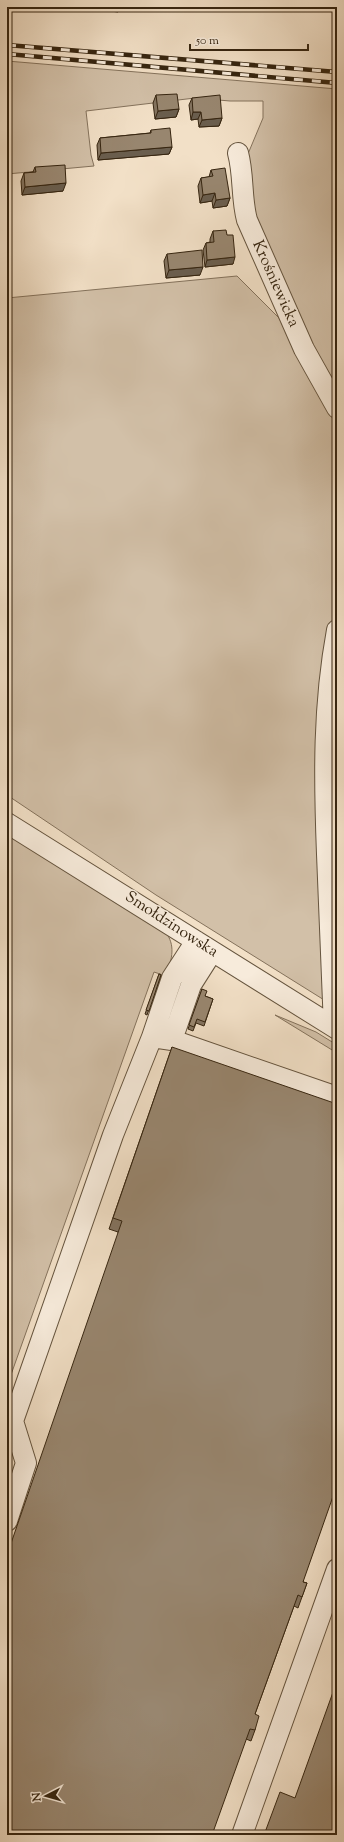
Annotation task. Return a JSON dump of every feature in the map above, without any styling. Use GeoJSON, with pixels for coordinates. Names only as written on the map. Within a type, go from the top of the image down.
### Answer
{"type":"FeatureCollection","features":[{"type":"Feature","properties":{"kind":"street","name":"Krośniewicka"},"geometry":{"type":"LineString","coordinates":[[238,154],[242,169],[242,193],[247,220],[304,349],[337,408]]}},
{"type":"Feature","properties":{"kind":"street"},"geometry":{"type":"LineString","coordinates":[[336,1028],[326,834],[324,734],[329,672],[337,630]]}},
{"type":"Feature","properties":{"kind":"street","name":"Smołdzinowska"},"geometry":{"type":"LineString","coordinates":[[7,823],[336,1028]]}},
{"type":"Feature","properties":{"kind":"street"},"geometry":{"type":"LineString","coordinates":[[7,1520],[26,1463],[13,1422],[113,1135],[152,1037],[172,978],[196,941]]}},
{"type":"Feature","properties":{"kind":"street"},"geometry":{"type":"LineString","coordinates":[[172,1040],[191,985],[212,952]]}},
{"type":"Feature","properties":{"kind":"street"},"geometry":{"type":"LineString","coordinates":[[152,1037],[172,1040],[337,1097]]}},
{"type":"Feature","properties":{"kind":"street"},"geometry":{"type":"LineString","coordinates":[[242,1835],[332,1600],[337,1569]]}},
{"type":"Feature","properties":{"kind":"shaded area"},"geometry":{"type":"Polygon","coordinates":[[[7,61],[337,89],[337,385],[320,359],[280,279],[259,232],[245,161],[263,118],[263,101],[230,101],[195,98],[86,111],[91,155],[94,166],[7,174],[7,61]]]}},
{"type":"Feature","properties":{"kind":"shaded area"},"geometry":{"type":"Polygon","coordinates":[[[237,276],[279,318],[314,382],[337,418],[337,1008],[156,895],[7,795],[7,298],[237,276]]]}},
{"type":"Feature","properties":{"kind":"shaded area"},"geometry":{"type":"Polygon","coordinates":[[[7,832],[167,934],[170,939],[172,955],[166,976],[154,972],[7,1386],[7,832]]]}},
{"type":"Feature","properties":{"kind":"shaded area"},"geometry":{"type":"Polygon","coordinates":[[[275,1015],[316,1032],[337,1045],[337,1053],[275,1015]]]}},
{"type":"Feature","properties":{"kind":"building"},"geometry":{"type":"Polygon","coordinates":[[[177,94],[179,109],[158,111],[156,95],[177,94]]]}},
{"type":"Feature","properties":{"kind":"building"},"geometry":{"type":"Polygon","coordinates":[[[220,95],[222,118],[202,120],[201,112],[193,112],[192,98],[220,95]]]}},
{"type":"Feature","properties":{"kind":"building"},"geometry":{"type":"Polygon","coordinates":[[[170,128],[172,147],[101,153],[100,138],[151,133],[151,130],[170,128]]]}},
{"type":"Feature","properties":{"kind":"building"},"geometry":{"type":"Polygon","coordinates":[[[65,165],[66,183],[25,187],[24,173],[36,172],[35,167],[65,165]]]}},
{"type":"Feature","properties":{"kind":"building"},"geometry":{"type":"Polygon","coordinates":[[[225,168],[230,198],[216,200],[215,193],[203,195],[201,178],[213,176],[211,170],[225,168]]]}},
{"type":"Feature","properties":{"kind":"building"},"geometry":{"type":"Polygon","coordinates":[[[8,212],[11,232],[7,232],[8,212]]]}},
{"type":"Feature","properties":{"kind":"building"},"geometry":{"type":"Polygon","coordinates":[[[226,230],[227,235],[233,235],[235,257],[207,260],[206,243],[214,242],[213,231],[226,230]]]}},
{"type":"Feature","properties":{"kind":"building"},"geometry":{"type":"Polygon","coordinates":[[[202,250],[203,267],[169,270],[167,254],[202,250]]]}},
{"type":"Feature","properties":{"kind":"building"},"geometry":{"type":"Polygon","coordinates":[[[159,974],[161,975],[149,1011],[146,1010],[159,974]]]}},
{"type":"Feature","properties":{"kind":"building"},"geometry":{"type":"Polygon","coordinates":[[[202,989],[207,991],[205,996],[213,999],[205,1022],[197,1019],[194,1027],[189,1025],[202,989]]]}},
{"type":"Feature","properties":{"kind":"building"},"geometry":{"type":"Polygon","coordinates":[[[172,1047],[337,1104],[337,1485],[303,1582],[307,1583],[302,1597],[298,1595],[255,1714],[259,1716],[255,1730],[250,1729],[212,1835],[7,1835],[7,1555],[122,1221],[113,1218],[172,1047]]]}},
{"type":"Feature","properties":{"kind":"building"},"geometry":{"type":"Polygon","coordinates":[[[337,1681],[337,1835],[264,1835],[280,1792],[295,1798],[337,1681]]]}},
{"type":"Feature","properties":{"kind":"railway"},"geometry":{"type":"LineString","coordinates":[[7,45],[337,72]]}},
{"type":"Feature","properties":{"kind":"railway"},"geometry":{"type":"LineString","coordinates":[[7,54],[337,83]]}}]}
